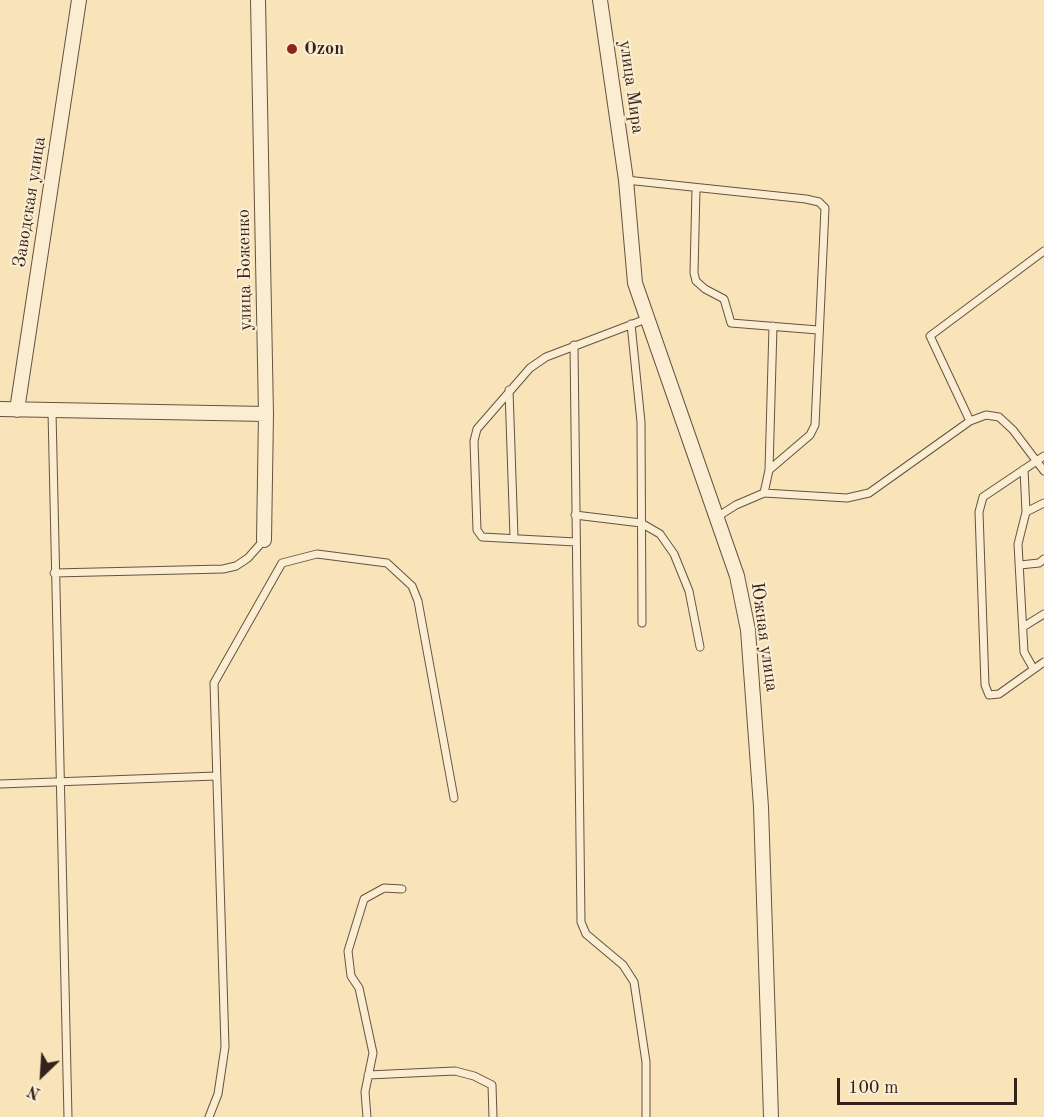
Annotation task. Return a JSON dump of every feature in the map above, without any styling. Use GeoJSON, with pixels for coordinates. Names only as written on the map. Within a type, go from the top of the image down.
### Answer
{"type":"FeatureCollection","features":[{"type":"Feature","properties":{"kind":"street","name":"Заводская улица"},"geometry":{"type":"LineString","coordinates":[[17,410],[79,0]]}},
{"type":"Feature","properties":{"kind":"street","name":"улица Боженко"},"geometry":{"type":"LineString","coordinates":[[258,0],[266,414],[264,540]]}},
{"type":"Feature","properties":{"kind":"street","name":"улица Мира"},"geometry":{"type":"LineString","coordinates":[[600,0],[626,180]]}},
{"type":"Feature","properties":{"kind":"street","name":"Южная улица"},"geometry":{"type":"LineString","coordinates":[[626,180],[635,283],[737,576],[748,630],[757,723],[771,1117]]}},
{"type":"Feature","properties":{"kind":"street"},"geometry":{"type":"LineString","coordinates":[[0,409],[52,412],[266,414]]}},
{"type":"Feature","properties":{"kind":"lane"},"geometry":{"type":"LineString","coordinates":[[626,180],[819,202],[825,208],[815,425],[810,435],[769,470]]}},
{"type":"Feature","properties":{"kind":"lane"},"geometry":{"type":"LineString","coordinates":[[696,189],[694,273],[696,281],[724,299],[730,323],[818,330]]}},
{"type":"Feature","properties":{"kind":"lane"},"geometry":{"type":"LineString","coordinates":[[970,421],[930,336],[1044,251]]}},
{"type":"Feature","properties":{"kind":"lane"},"geometry":{"type":"LineString","coordinates":[[576,542],[482,537],[477,530],[474,441],[477,429],[530,368],[546,357],[646,318]]}},
{"type":"Feature","properties":{"kind":"lane"},"geometry":{"type":"LineString","coordinates":[[631,324],[640,422],[642,623]]}},
{"type":"Feature","properties":{"kind":"lane"},"geometry":{"type":"LineString","coordinates":[[764,493],[769,470],[773,326]]}},
{"type":"Feature","properties":{"kind":"lane"},"geometry":{"type":"LineString","coordinates":[[574,345],[581,922],[586,934],[623,965],[634,982],[646,1062],[646,1117]]}},
{"type":"Feature","properties":{"kind":"lane"},"geometry":{"type":"LineString","coordinates":[[509,390],[514,537]]}},
{"type":"Feature","properties":{"kind":"lane"},"geometry":{"type":"LineString","coordinates":[[52,412],[68,1117]]}},
{"type":"Feature","properties":{"kind":"lane"},"geometry":{"type":"LineString","coordinates":[[717,517],[736,505],[764,493],[847,498],[870,493],[970,421],[986,415],[999,417],[1013,430],[1044,471]]}},
{"type":"Feature","properties":{"kind":"lane"},"geometry":{"type":"LineString","coordinates":[[1044,456],[983,497],[979,512],[985,685],[989,695],[999,694],[1044,662]]}},
{"type":"Feature","properties":{"kind":"lane"},"geometry":{"type":"LineString","coordinates":[[1024,469],[1026,512],[1018,544],[1024,652],[1033,668]]}},
{"type":"Feature","properties":{"kind":"lane"},"geometry":{"type":"LineString","coordinates":[[1026,512],[1044,503]]}},
{"type":"Feature","properties":{"kind":"lane"},"geometry":{"type":"LineString","coordinates":[[575,515],[641,522],[660,534],[674,554],[689,591],[700,647]]}},
{"type":"Feature","properties":{"kind":"lane"},"geometry":{"type":"LineString","coordinates":[[54,573],[223,569],[236,566],[248,558],[264,540]]}},
{"type":"Feature","properties":{"kind":"lane"},"geometry":{"type":"LineString","coordinates":[[209,1117],[218,1094],[225,1047],[214,683],[282,563],[317,554],[387,563],[412,586],[418,601],[454,798]]}},
{"type":"Feature","properties":{"kind":"lane"},"geometry":{"type":"LineString","coordinates":[[1020,565],[1042,563]]}},
{"type":"Feature","properties":{"kind":"lane"},"geometry":{"type":"LineString","coordinates":[[1023,627],[1044,614]]}},
{"type":"Feature","properties":{"kind":"lane"},"geometry":{"type":"LineString","coordinates":[[0,784],[216,776]]}},
{"type":"Feature","properties":{"kind":"lane"},"geometry":{"type":"LineString","coordinates":[[367,1117],[365,1092],[373,1053],[359,988],[351,976],[348,951],[364,899],[384,888],[402,888]]}},
{"type":"Feature","properties":{"kind":"lane"},"geometry":{"type":"LineString","coordinates":[[368,1075],[455,1071],[474,1076],[492,1085],[493,1117]]}},
{"type":"Feature","properties":{"kind":"place","name":"Ozon"},"geometry":{"type":"Point","coordinates":[292,49]}}]}
